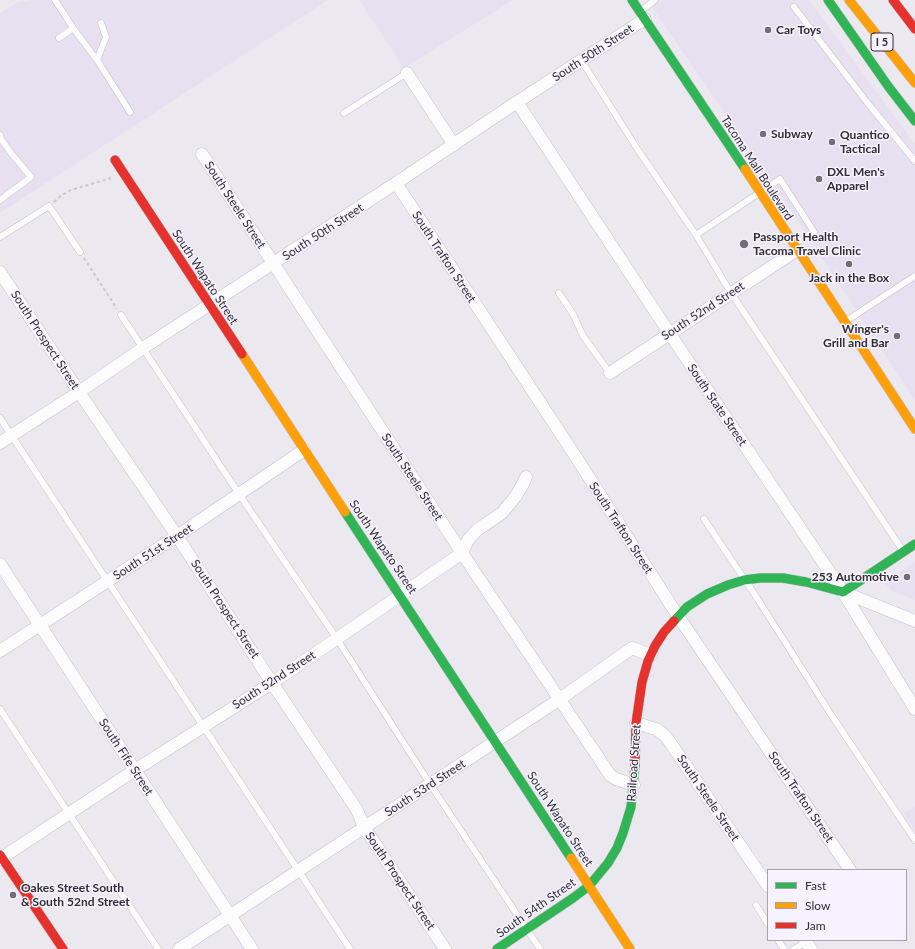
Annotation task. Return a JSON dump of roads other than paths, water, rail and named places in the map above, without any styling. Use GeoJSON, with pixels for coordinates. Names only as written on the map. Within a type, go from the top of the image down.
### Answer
{"type":"FeatureCollection","features":[{"type":"Feature","properties":{"kind":"main road","name":"Tacoma Mall Boulevard"},"geometry":{"type":"LineString","coordinates":[[632,0],[915,429]]}},
{"type":"Feature","properties":{"kind":"main road"},"geometry":{"type":"LineString","coordinates":[[828,0],[915,122]]}},
{"type":"Feature","properties":{"kind":"main road","name":"I 5"},"geometry":{"type":"LineString","coordinates":[[849,0],[915,83]]}},
{"type":"Feature","properties":{"kind":"main road"},"geometry":{"type":"LineString","coordinates":[[893,0],[915,29]]}},
{"type":"Feature","properties":{"kind":"main road","name":"South Wapato Street"},"geometry":{"type":"LineString","coordinates":[[114,160],[496,741],[630,949]]}},
{"type":"Feature","properties":{"kind":"main road"},"geometry":{"type":"LineString","coordinates":[[678,616],[687,607],[707,594],[744,580],[783,578],[806,582],[843,592],[915,544]]}},
{"type":"Feature","properties":{"kind":"main road","name":"Railroad Street"},"geometry":{"type":"LineString","coordinates":[[589,886],[608,863],[623,833],[631,807],[634,785],[636,723],[642,682],[648,661],[655,646],[664,632],[678,616]]}},
{"type":"Feature","properties":{"kind":"main road"},"geometry":{"type":"LineString","coordinates":[[1,857],[63,949]]}},
{"type":"Feature","properties":{"kind":"main road","name":"South 54th Street"},"geometry":{"type":"LineString","coordinates":[[498,949],[589,886]]}},
{"type":"Feature","properties":{"kind":"street","name":"South 50th Street"},"geometry":{"type":"LineString","coordinates":[[0,443],[454,145],[581,60],[642,16]]}},
{"type":"Feature","properties":{"kind":"street"},"geometry":{"type":"LineString","coordinates":[[407,73],[454,145]]}},
{"type":"Feature","properties":{"kind":"street","name":"South State Street"},"geometry":{"type":"LineString","coordinates":[[517,102],[843,592],[915,709]]}},
{"type":"Feature","properties":{"kind":"street","name":"South Steele Street"},"geometry":{"type":"LineString","coordinates":[[202,154],[462,553],[610,775],[616,780],[634,785]]}},
{"type":"Feature","properties":{"kind":"street","name":"South Trafton Street"},"geometry":{"type":"LineString","coordinates":[[396,183],[678,616],[849,869]]}},
{"type":"Feature","properties":{"kind":"street","name":"South 52nd Street"},"geometry":{"type":"LineString","coordinates":[[610,373],[732,293],[795,247]]}},
{"type":"Feature","properties":{"kind":"street","name":"South Prospect Street"},"geometry":{"type":"LineString","coordinates":[[0,272],[79,392],[177,536],[272,683],[357,810],[364,827],[445,949]]}},
{"type":"Feature","properties":{"kind":"street","name":"South 51st Street"},"geometry":{"type":"LineString","coordinates":[[0,651],[177,536],[304,450]]}},
{"type":"Feature","properties":{"kind":"street","name":"South 52nd Street"},"geometry":{"type":"LineString","coordinates":[[1,857],[272,683],[462,553],[468,540],[477,530],[502,513],[516,496],[526,477]]}},
{"type":"Feature","properties":{"kind":"street","name":"South Fife Street"},"geometry":{"type":"LineString","coordinates":[[0,564],[252,949]]}},
{"type":"Feature","properties":{"kind":"street"},"geometry":{"type":"LineString","coordinates":[[843,592],[915,621]]}},
{"type":"Feature","properties":{"kind":"street","name":"South 53rd Street"},"geometry":{"type":"LineString","coordinates":[[179,949],[496,741],[632,648],[651,655]]}},
{"type":"Feature","properties":{"kind":"street","name":"South Steele Street"},"geometry":{"type":"LineString","coordinates":[[636,723],[656,729],[667,738],[767,885]]}},
{"type":"Feature","properties":{"kind":"lane"},"geometry":{"type":"LineString","coordinates":[[55,0],[97,60],[130,112]]}},
{"type":"Feature","properties":{"kind":"lane"},"geometry":{"type":"LineString","coordinates":[[642,16],[655,0]]}},
{"type":"Feature","properties":{"kind":"lane"},"geometry":{"type":"LineString","coordinates":[[794,7],[866,101],[915,161]]}},
{"type":"Feature","properties":{"kind":"lane"},"geometry":{"type":"LineString","coordinates":[[97,60],[106,37],[101,23]]}},
{"type":"Feature","properties":{"kind":"lane"},"geometry":{"type":"LineString","coordinates":[[59,38],[74,28]]}},
{"type":"Feature","properties":{"kind":"lane"},"geometry":{"type":"LineString","coordinates":[[581,60],[638,150],[696,235],[732,293],[904,552]]}},
{"type":"Feature","properties":{"kind":"lane"},"geometry":{"type":"LineString","coordinates":[[344,113],[407,73]]}},
{"type":"Feature","properties":{"kind":"lane"},"geometry":{"type":"LineString","coordinates":[[0,135],[11,153],[31,177],[0,200]]}},
{"type":"Feature","properties":{"kind":"lane"},"geometry":{"type":"LineString","coordinates":[[696,235],[780,179],[814,232],[795,247]]}},
{"type":"Feature","properties":{"kind":"lane"},"geometry":{"type":"LineString","coordinates":[[0,237],[49,206],[80,252]]}},
{"type":"Feature","properties":{"kind":"lane"},"geometry":{"type":"LineString","coordinates":[[844,322],[915,276]]}},
{"type":"Feature","properties":{"kind":"lane"},"geometry":{"type":"LineString","coordinates":[[559,293],[573,314],[582,336],[610,373]]}},
{"type":"Feature","properties":{"kind":"lane"},"geometry":{"type":"LineString","coordinates":[[121,315],[337,639],[430,784],[540,949]]}},
{"type":"Feature","properties":{"kind":"lane"},"geometry":{"type":"LineString","coordinates":[[0,418],[350,949]]}},
{"type":"Feature","properties":{"kind":"lane"},"geometry":{"type":"LineString","coordinates":[[704,519],[758,599],[832,716],[915,840]]}},
{"type":"Feature","properties":{"kind":"lane"},"geometry":{"type":"LineString","coordinates":[[0,709],[158,949]]}},
{"type":"Feature","properties":{"kind":"lane"},"geometry":{"type":"LineString","coordinates":[[756,905],[767,922]]}},
{"type":"Feature","properties":{"kind":"lane"},"geometry":{"type":"LineString","coordinates":[[794,949],[807,944]]}},
{"type":"Feature","properties":{"kind":"place","name":"Car Toys"},"geometry":{"type":"Point","coordinates":[768,30]}},
{"type":"Feature","properties":{"kind":"place","name":"Subway"},"geometry":{"type":"Point","coordinates":[763,134]}},
{"type":"Feature","properties":{"kind":"place","name":"Quantico Tactical"},"geometry":{"type":"Point","coordinates":[832,142]}},
{"type":"Feature","properties":{"kind":"place","name":"DXL Men's Apparel"},"geometry":{"type":"Point","coordinates":[819,179]}},
{"type":"Feature","properties":{"kind":"place","name":"Passport Health Tacoma Travel Clinic"},"geometry":{"type":"Point","coordinates":[744,244]}},
{"type":"Feature","properties":{"kind":"place","name":"Jack in the Box"},"geometry":{"type":"Point","coordinates":[849,264]}},
{"type":"Feature","properties":{"kind":"place","name":"Winger's Grill and Bar"},"geometry":{"type":"Point","coordinates":[897,336]}},
{"type":"Feature","properties":{"kind":"place","name":"253 Automotive"},"geometry":{"type":"Point","coordinates":[907,577]}},
{"type":"Feature","properties":{"kind":"place","name":"Oakes Street South & South 52nd Street"},"geometry":{"type":"Point","coordinates":[13,895]}}]}
